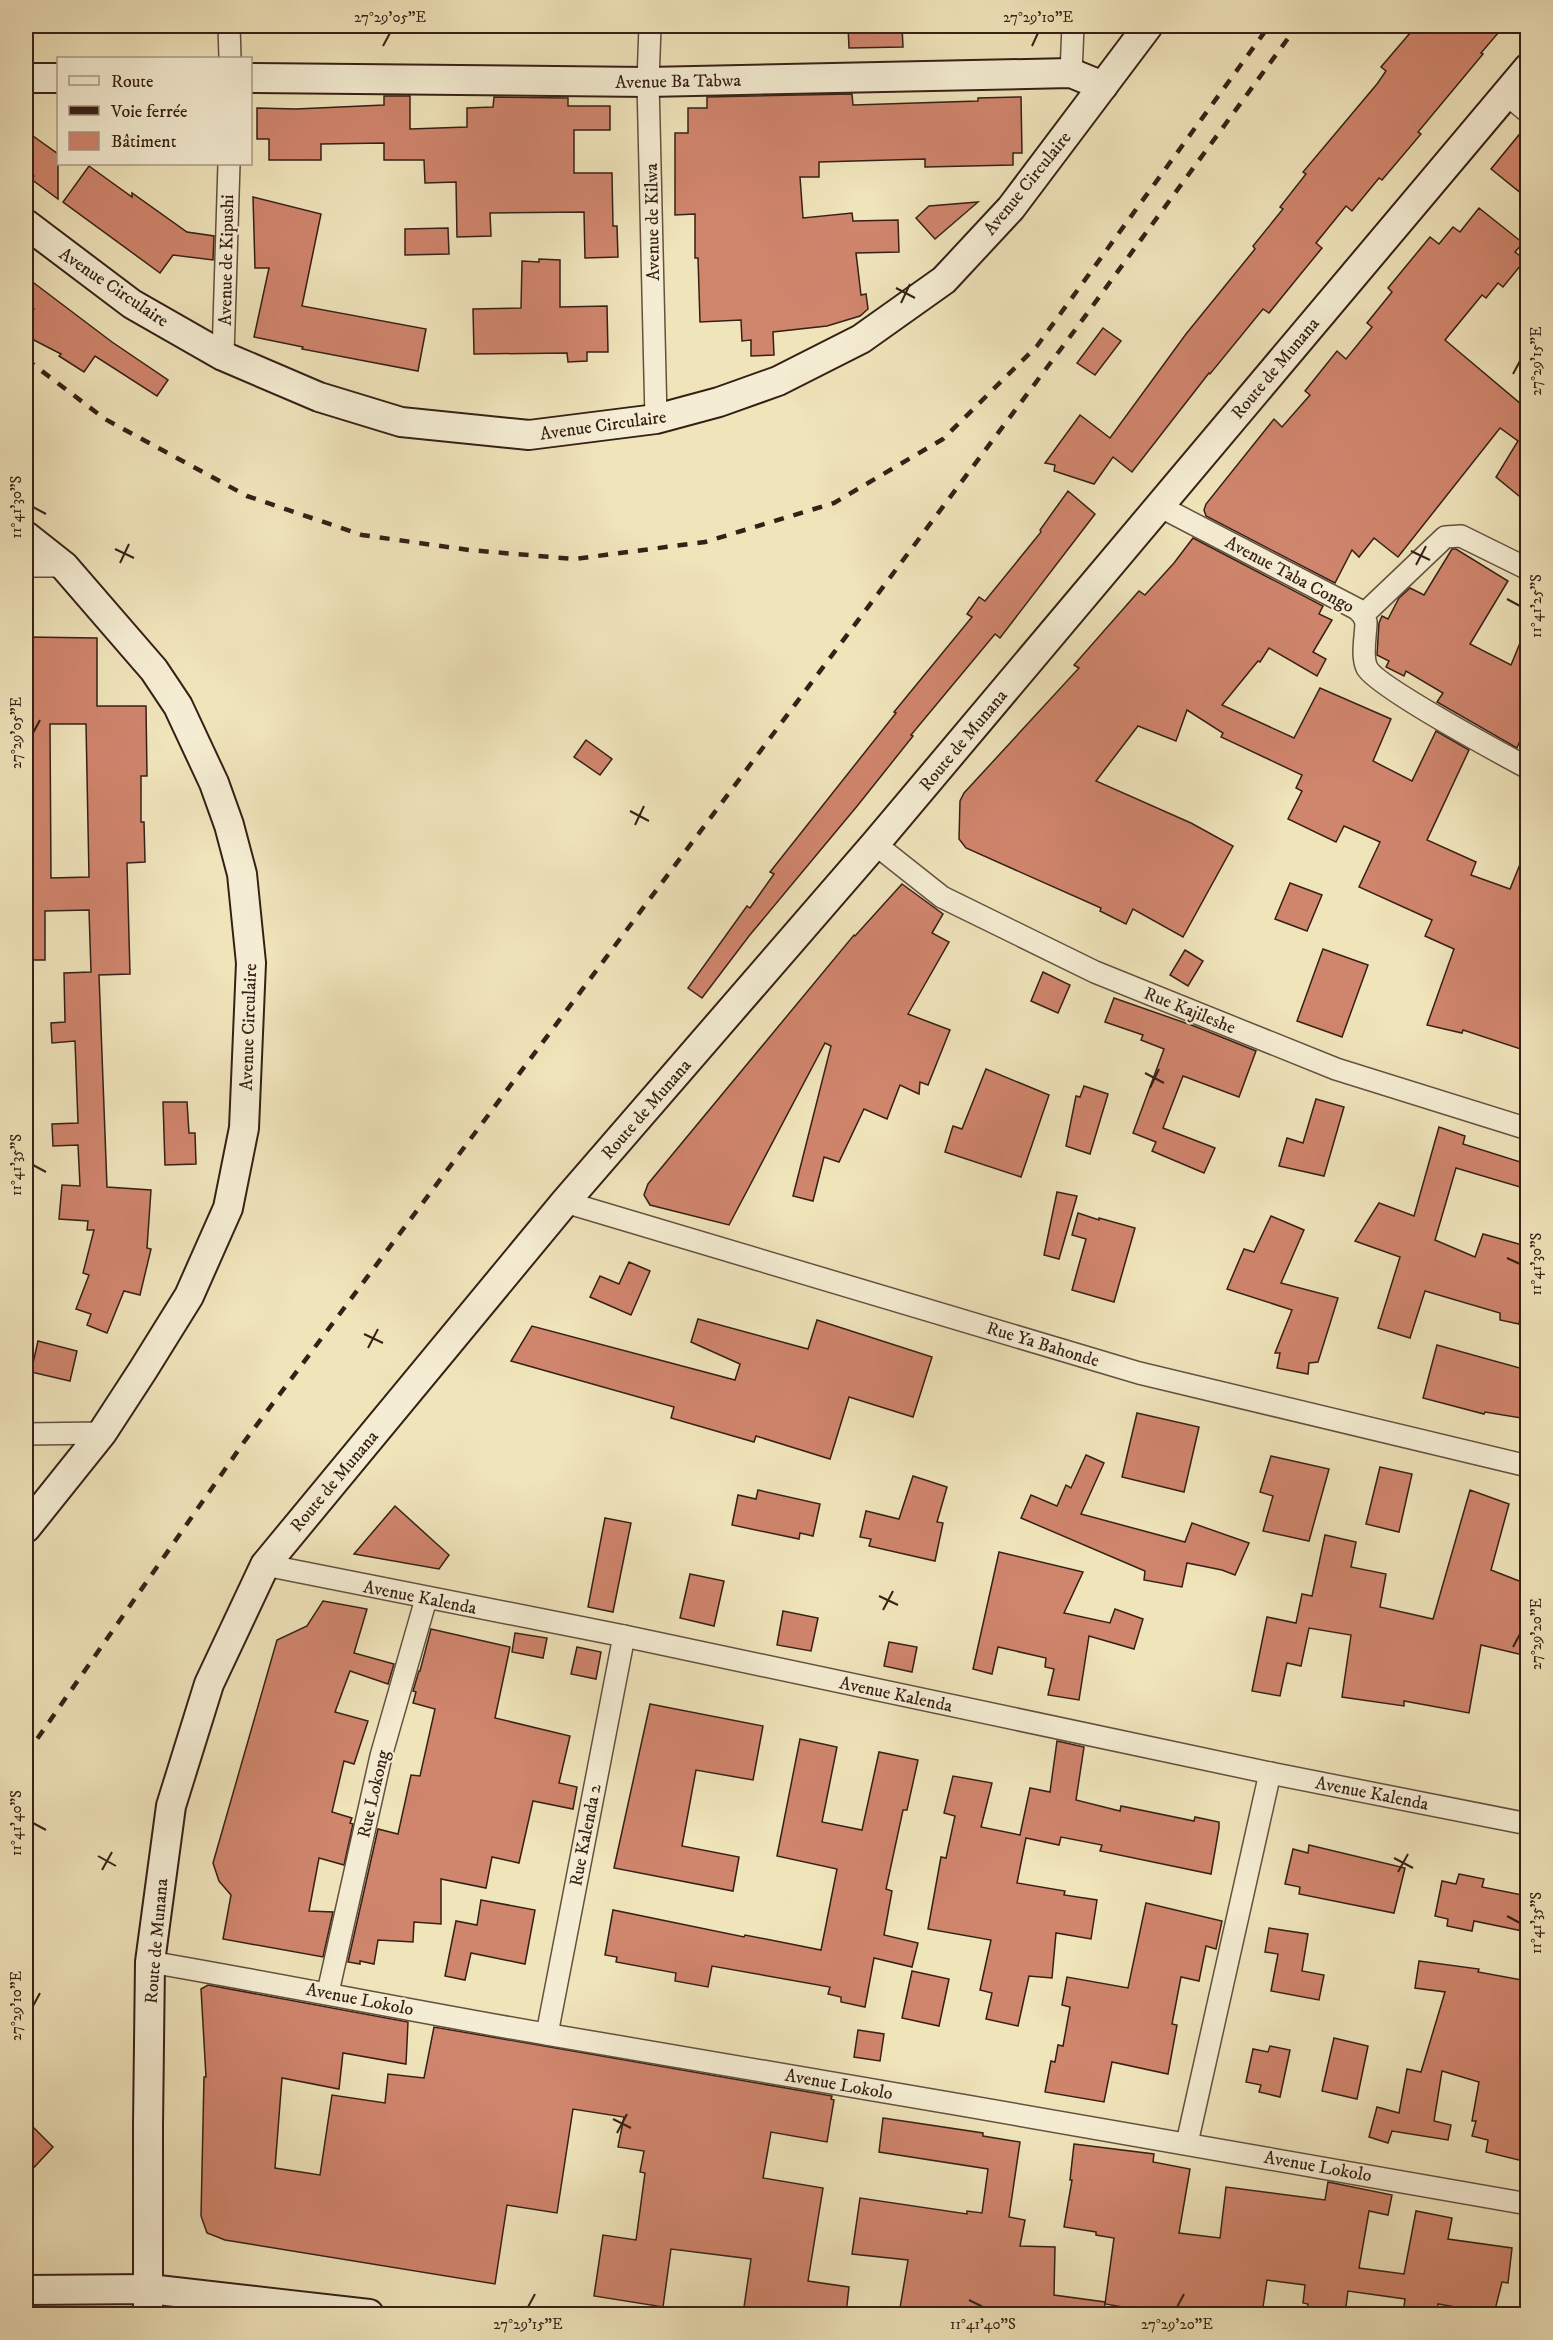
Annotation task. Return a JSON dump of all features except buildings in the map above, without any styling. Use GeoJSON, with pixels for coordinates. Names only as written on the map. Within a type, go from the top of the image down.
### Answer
{"type":"FeatureCollection","features":[{"type":"Feature","properties":{"kind":"street"},"geometry":{"type":"LineString","coordinates":[[229,26],[230,57]]}},
{"type":"Feature","properties":{"kind":"street","name":"Avenue de Kilwa"},"geometry":{"type":"LineString","coordinates":[[650,26],[648,82],[656,419]]}},
{"type":"Feature","properties":{"kind":"street"},"geometry":{"type":"LineString","coordinates":[[1071,73],[1073,26]]}},
{"type":"Feature","properties":{"kind":"street","name":"Avenue Circulaire"},"geometry":{"type":"LineString","coordinates":[[26,225],[132,304],[224,356],[319,397],[401,422],[529,435],[656,419],[719,402],[778,381],[861,339],[944,280],[1011,208],[1148,26]]}},
{"type":"Feature","properties":{"kind":"street","name":"Route de Munana"},"geometry":{"type":"LineString","coordinates":[[148,2302],[150,1962],[171,1806],[209,1684],[265,1565],[565,1202],[875,844],[1160,506],[1517,103],[1527,68]]}},
{"type":"Feature","properties":{"kind":"street","name":"Avenue Ba Tabwa"},"geometry":{"type":"LineString","coordinates":[[252,78],[648,82],[1071,73],[1104,86]]}},
{"type":"Feature","properties":{"kind":"street"},"geometry":{"type":"LineString","coordinates":[[26,78],[57,78]]}},
{"type":"Feature","properties":{"kind":"street","name":"Avenue de Kipushi"},"geometry":{"type":"LineString","coordinates":[[224,356],[228,165]]}},
{"type":"Feature","properties":{"kind":"street","name":"Avenue Taba Congo"},"geometry":{"type":"LineString","coordinates":[[1160,506],[1349,603],[1363,615],[1366,630],[1366,665],[1372,674],[1415,703],[1527,768]]}},
{"type":"Feature","properties":{"kind":"street","name":"Avenue Circulaire"},"geometry":{"type":"LineString","coordinates":[[26,536],[64,566],[154,670],[178,706],[214,783],[229,825],[242,874],[251,963],[244,1128],[228,1208],[189,1296],[102,1433],[26,1528]]}},
{"type":"Feature","properties":{"kind":"street"},"geometry":{"type":"LineString","coordinates":[[1363,615],[1445,537],[1461,536],[1527,569]]}},
{"type":"Feature","properties":{"kind":"street"},"geometry":{"type":"LineString","coordinates":[[26,566],[64,566]]}},
{"type":"Feature","properties":{"kind":"street","name":"Rue Kajileshe"},"geometry":{"type":"LineString","coordinates":[[875,844],[942,897],[1095,972],[1336,1069],[1527,1130]]}},
{"type":"Feature","properties":{"kind":"street","name":"Rue Ya Bahonde"},"geometry":{"type":"LineString","coordinates":[[565,1202],[1139,1373],[1527,1466]]}},
{"type":"Feature","properties":{"kind":"street"},"geometry":{"type":"LineString","coordinates":[[26,1434],[102,1433]]}},
{"type":"Feature","properties":{"kind":"street","name":"Avenue Kalenda"},"geometry":{"type":"LineString","coordinates":[[265,1565],[426,1599],[624,1636],[1270,1773],[1527,1824]]}},
{"type":"Feature","properties":{"kind":"street","name":"Rue Lokong"},"geometry":{"type":"LineString","coordinates":[[328,1992],[381,1756],[426,1599]]}},
{"type":"Feature","properties":{"kind":"street","name":"Rue Kalenda 2"},"geometry":{"type":"LineString","coordinates":[[547,2034],[624,1636]]}},
{"type":"Feature","properties":{"kind":"street"},"geometry":{"type":"LineString","coordinates":[[1187,2143],[1270,1773]]}},
{"type":"Feature","properties":{"kind":"street","name":"Avenue Lokolo"},"geometry":{"type":"LineString","coordinates":[[150,1962],[328,1992],[547,2034],[1187,2143],[1527,2204]]}},
{"type":"Feature","properties":{"kind":"street"},"geometry":{"type":"LineString","coordinates":[[26,2290],[148,2302],[369,2314]]}},
{"type":"Feature","properties":{"kind":"railway"},"geometry":{"type":"LineString","coordinates":[[26,359],[105,419],[247,496],[362,535],[469,550],[574,559],[705,542],[834,503],[943,439],[1037,346],[1269,26]]}},
{"type":"Feature","properties":{"kind":"railway"},"geometry":{"type":"LineString","coordinates":[[26,1755],[244,1442],[1075,330],[1297,26]]}}]}
